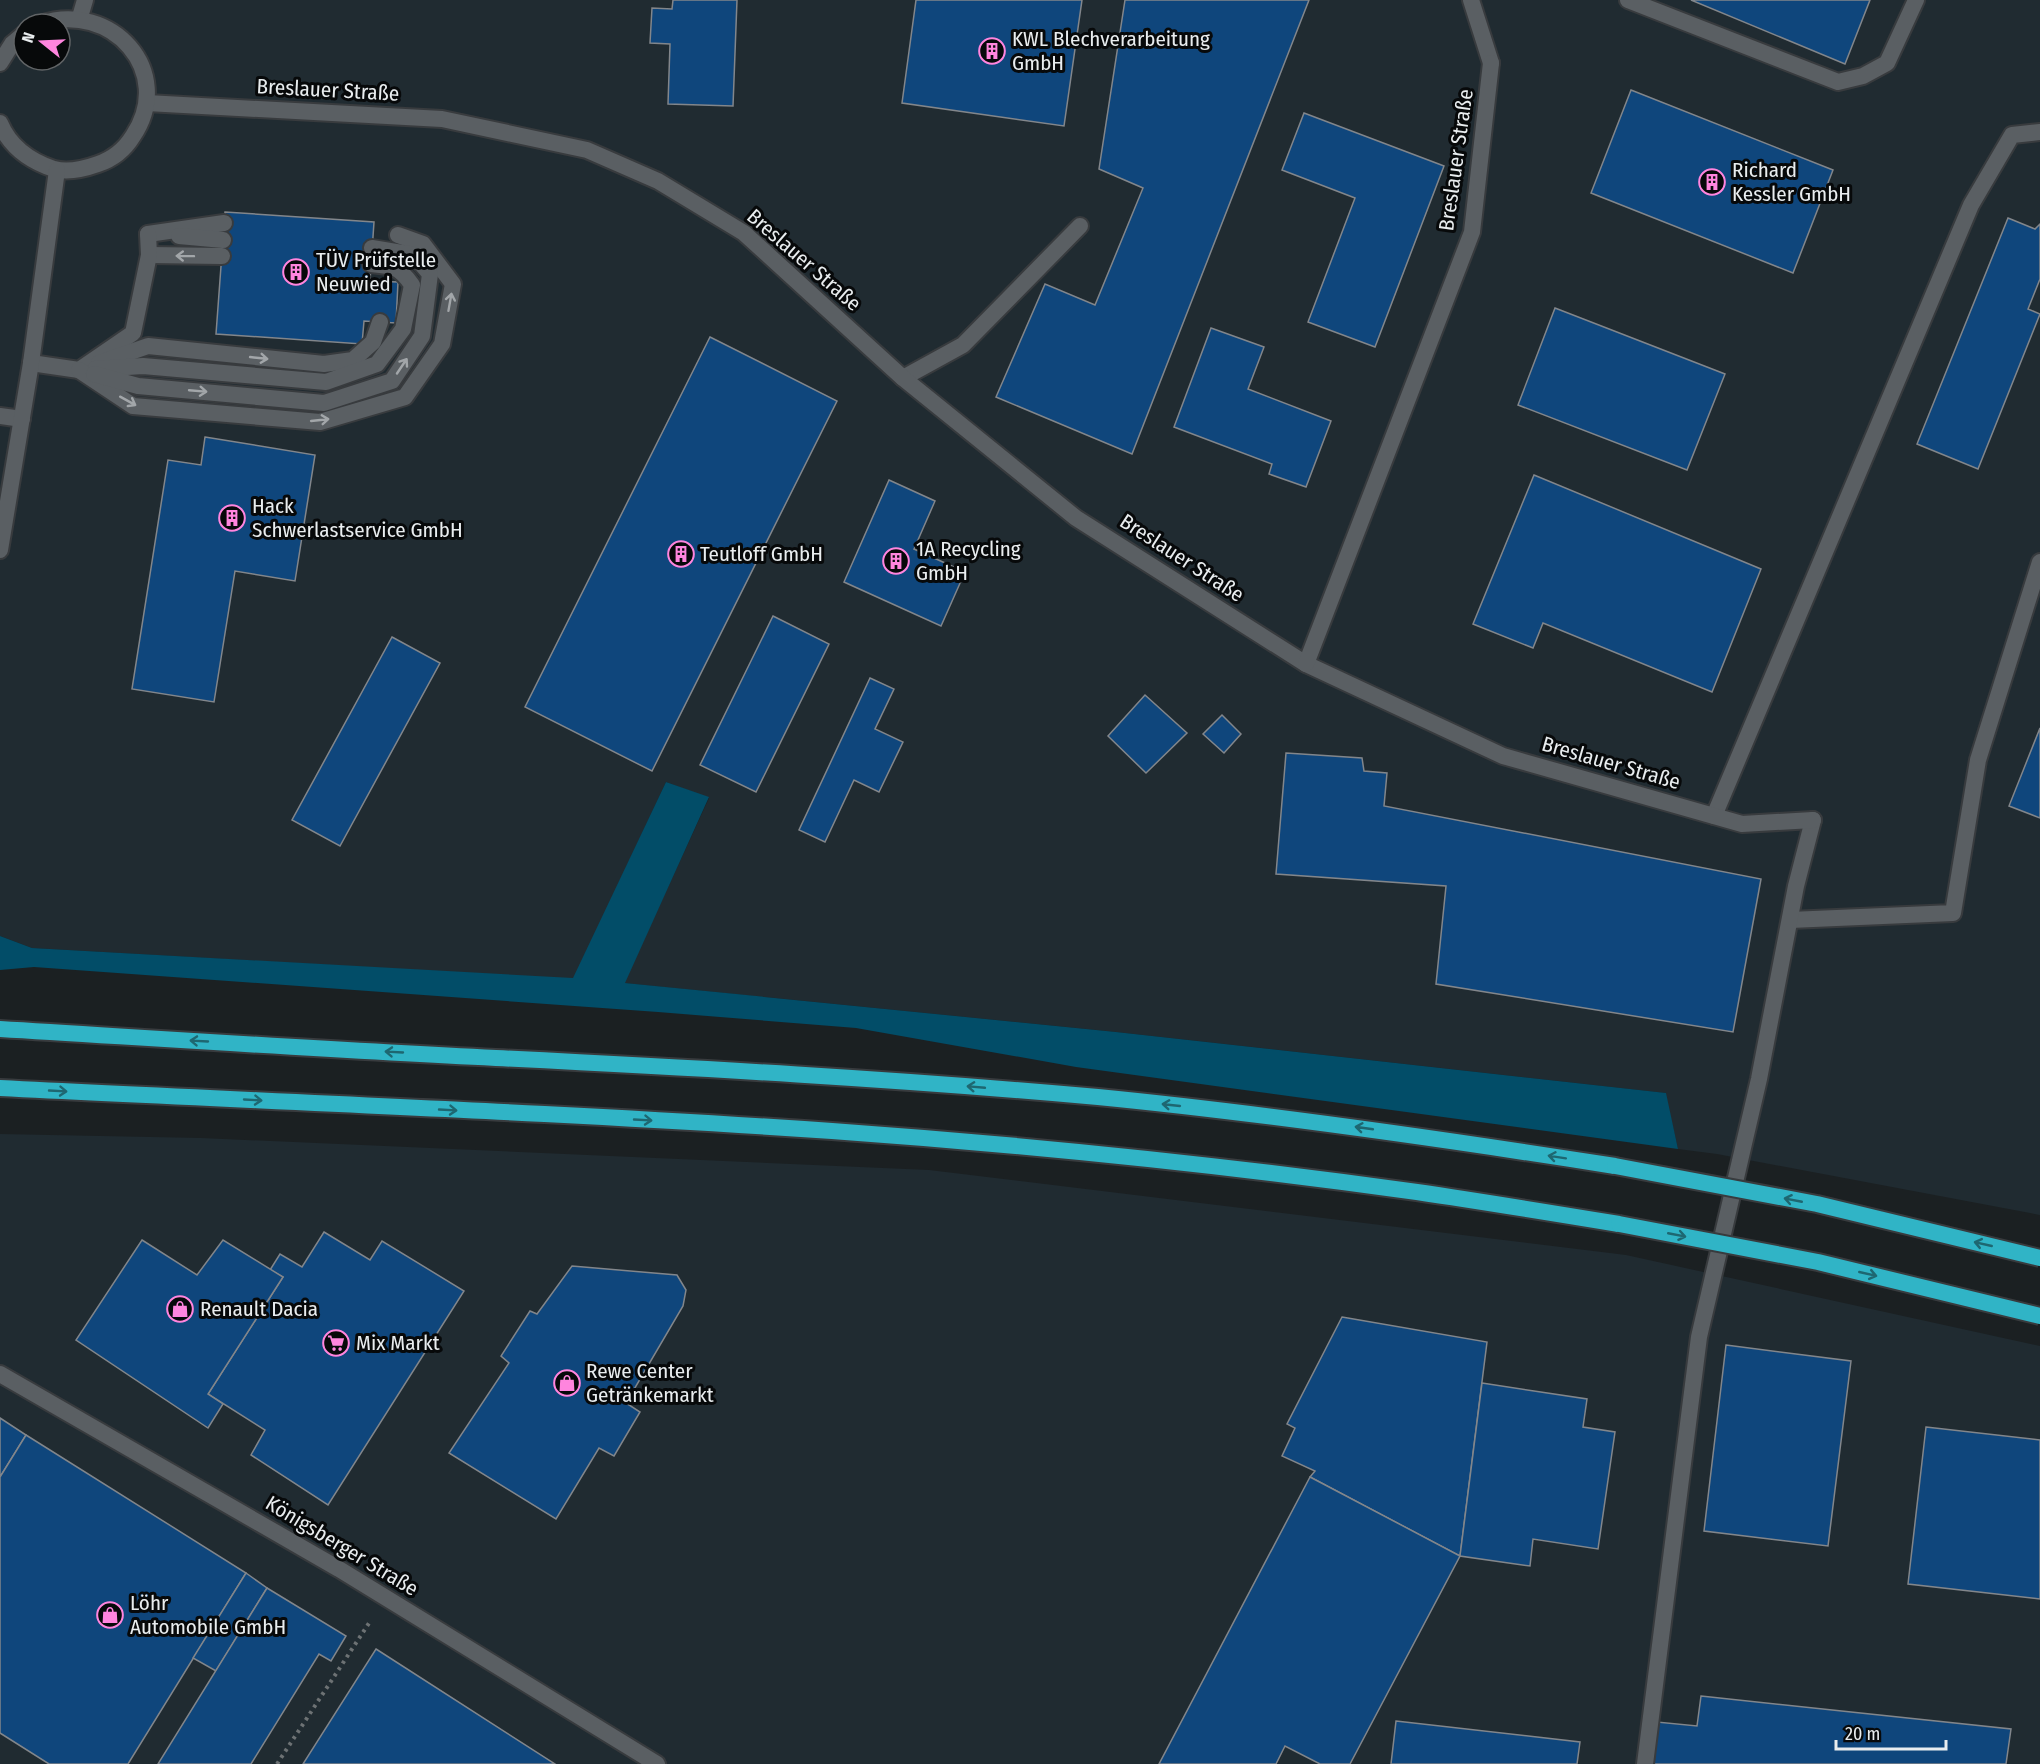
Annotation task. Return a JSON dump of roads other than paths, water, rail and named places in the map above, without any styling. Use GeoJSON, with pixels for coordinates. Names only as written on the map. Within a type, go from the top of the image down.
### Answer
{"type":"FeatureCollection","features":[{"type":"Feature","properties":{"kind":"highway"},"geometry":{"type":"LineString","coordinates":[[0,1029],[850,1077],[1086,1096],[1259,1114],[1428,1136],[1615,1166],[1817,1204],[2040,1258]]}},
{"type":"Feature","properties":{"kind":"highway"},"geometry":{"type":"LineString","coordinates":[[0,1088],[656,1120],[858,1133],[1252,1171],[1417,1192],[1619,1224],[1818,1262],[2040,1316]]}},
{"type":"Feature","properties":{"kind":"street"},"geometry":{"type":"LineString","coordinates":[[81,17],[85,0]]}},
{"type":"Feature","properties":{"kind":"street","name":"Breslauer Straße"},"geometry":{"type":"LineString","coordinates":[[1306,664],[1472,232],[1491,63],[1471,0]]}},
{"type":"Feature","properties":{"kind":"street"},"geometry":{"type":"LineString","coordinates":[[1628,0],[1838,82],[1863,76],[1887,63],[1916,0]]}},
{"type":"Feature","properties":{"kind":"street"},"geometry":{"type":"LineString","coordinates":[[0,123],[4,133],[18,150],[36,163],[57,170],[82,170],[106,162],[126,147],[140,127],[147,103],[146,79],[137,56],[123,37],[104,24],[81,17],[72,17]]}},
{"type":"Feature","properties":{"kind":"street"},"geometry":{"type":"LineString","coordinates":[[0,63],[12,44]]}},
{"type":"Feature","properties":{"kind":"street","name":"Breslauer Straße"},"geometry":{"type":"LineString","coordinates":[[147,103],[442,119],[587,150],[658,181],[744,233],[903,378],[1076,518],[1306,664],[1503,756],[1742,824],[1813,820],[1790,920]]}},
{"type":"Feature","properties":{"kind":"street"},"geometry":{"type":"LineString","coordinates":[[1714,816],[1971,205],[2012,135],[2040,132]]}},
{"type":"Feature","properties":{"kind":"street"},"geometry":{"type":"LineString","coordinates":[[0,550],[30,363],[57,170]]}},
{"type":"Feature","properties":{"kind":"street"},"geometry":{"type":"LineString","coordinates":[[903,378],[963,345],[1080,226]]}},
{"type":"Feature","properties":{"kind":"street"},"geometry":{"type":"LineString","coordinates":[[79,370],[133,333],[149,255],[148,234],[223,240],[149,255]]}},
{"type":"Feature","properties":{"kind":"street"},"geometry":{"type":"LineString","coordinates":[[79,370],[133,406],[320,422],[405,397],[442,344],[453,284],[423,244],[398,235]]}},
{"type":"Feature","properties":{"kind":"street"},"geometry":{"type":"LineString","coordinates":[[30,363],[79,370],[143,366],[326,382],[376,364],[403,328],[412,285],[404,273],[391,266],[378,265]]}},
{"type":"Feature","properties":{"kind":"street"},"geometry":{"type":"LineString","coordinates":[[79,370],[148,346],[324,364],[353,360],[373,342],[381,322]]}},
{"type":"Feature","properties":{"kind":"street"},"geometry":{"type":"LineString","coordinates":[[0,416],[21,419]]}},
{"type":"Feature","properties":{"kind":"street"},"geometry":{"type":"LineString","coordinates":[[1645,1764],[1699,1337],[1759,1079],[1790,920],[1953,913],[1978,760],[2040,562]]}},
{"type":"Feature","properties":{"kind":"street","name":"Königsberger Straße"},"geometry":{"type":"LineString","coordinates":[[0,1374],[339,1569],[657,1764]]}},
{"type":"Feature","properties":{"kind":"place","name":"KWL Blechverarbeitung GmbH"},"geometry":{"type":"Point","coordinates":[992,51]}},
{"type":"Feature","properties":{"kind":"place","name":"Richard Kessler GmbH"},"geometry":{"type":"Point","coordinates":[1712,182]}},
{"type":"Feature","properties":{"kind":"place","name":"TÜV Prüfstelle Neuwied"},"geometry":{"type":"Point","coordinates":[296,272]}},
{"type":"Feature","properties":{"kind":"place","name":"Hack Schwerlastservice GmbH"},"geometry":{"type":"Point","coordinates":[232,518]}},
{"type":"Feature","properties":{"kind":"place","name":"Teutloff GmbH"},"geometry":{"type":"Point","coordinates":[681,554]}},
{"type":"Feature","properties":{"kind":"place","name":"1A Recycling GmbH"},"geometry":{"type":"Point","coordinates":[896,561]}},
{"type":"Feature","properties":{"kind":"place","name":"Renault Dacia"},"geometry":{"type":"Point","coordinates":[180,1309]}},
{"type":"Feature","properties":{"kind":"place","name":"Mix Markt"},"geometry":{"type":"Point","coordinates":[336,1343]}},
{"type":"Feature","properties":{"kind":"place","name":"Rewe Center Getränkemarkt"},"geometry":{"type":"Point","coordinates":[567,1383]}},
{"type":"Feature","properties":{"kind":"place","name":"Löhr Automobile GmbH"},"geometry":{"type":"Point","coordinates":[110,1615]}}]}
